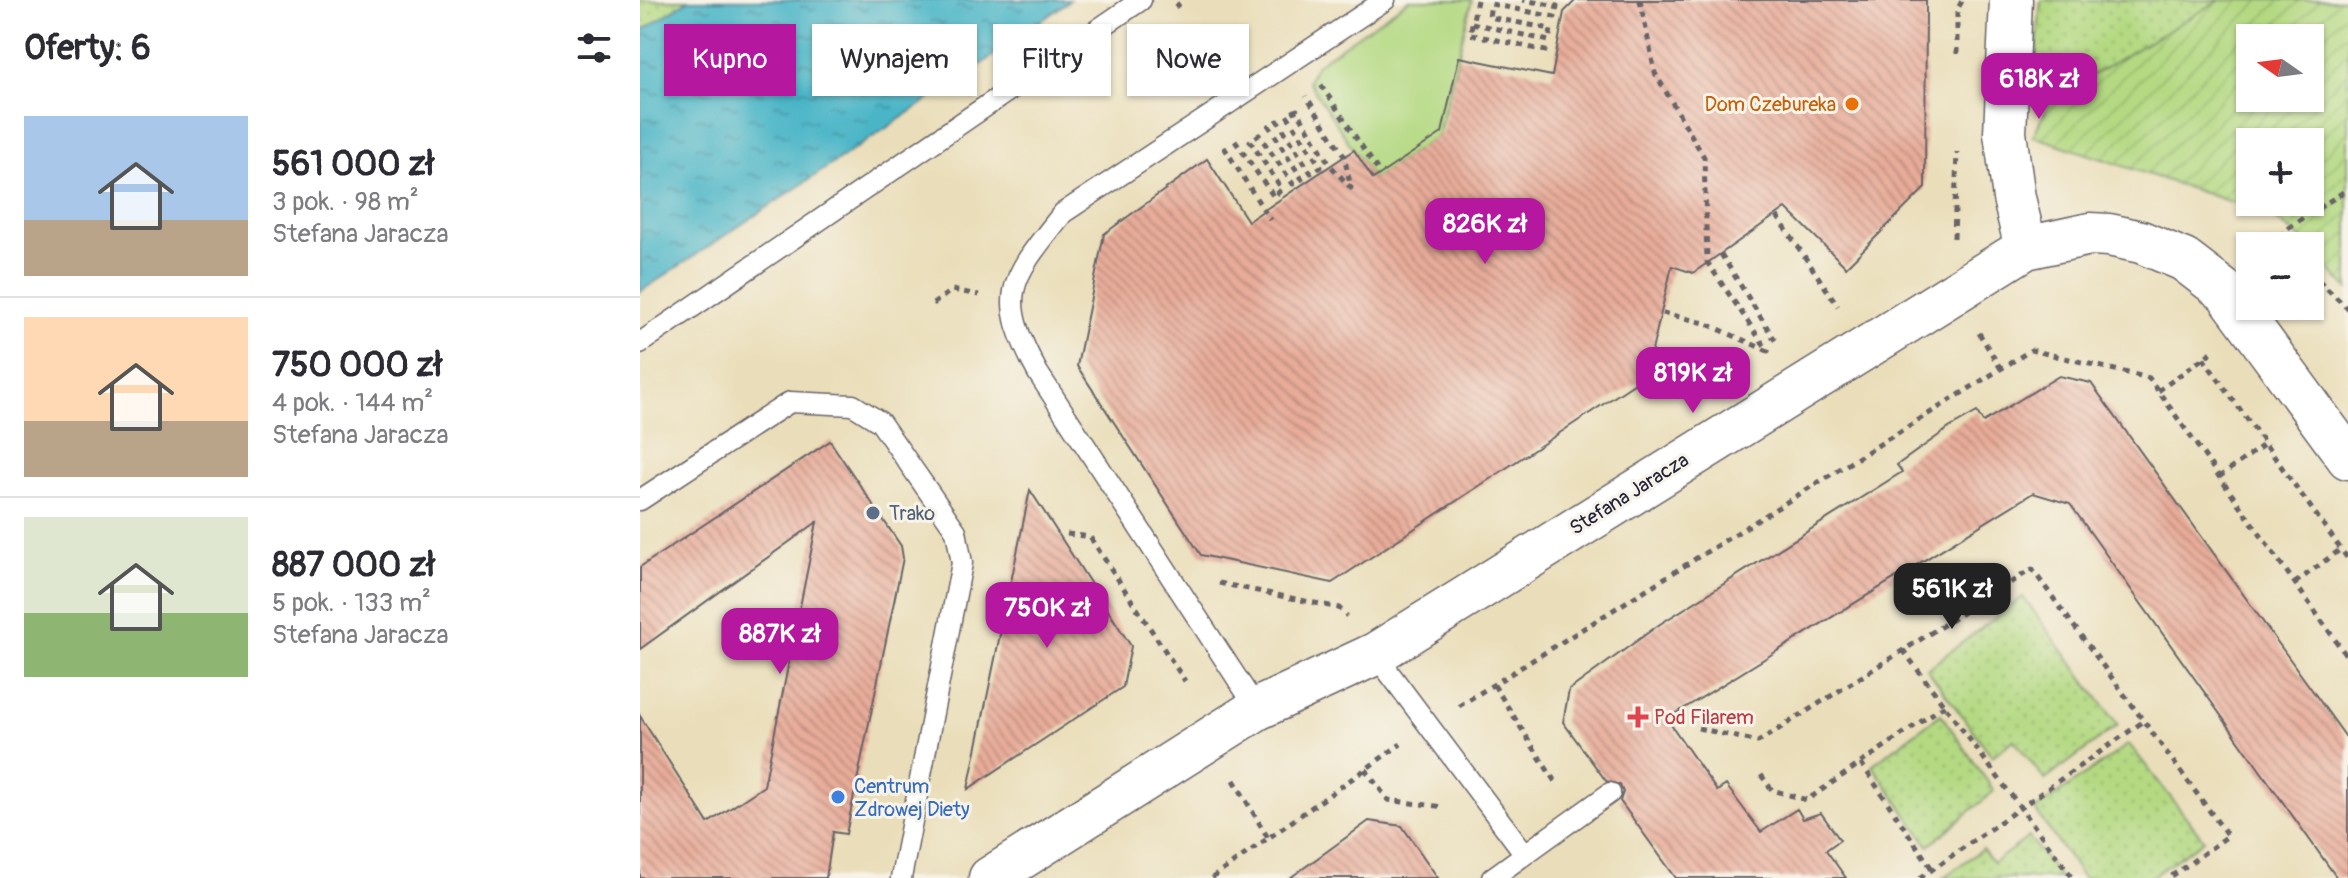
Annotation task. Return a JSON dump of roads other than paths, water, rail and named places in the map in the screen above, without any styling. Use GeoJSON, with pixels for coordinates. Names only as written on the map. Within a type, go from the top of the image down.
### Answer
{"type":"FeatureCollection","features":[{"type":"Feature","properties":{"kind":"street"},"geometry":{"type":"LineString","coordinates":[[2011,0],[2005,133],[2014,198],[2026,248]]}},
{"type":"Feature","properties":{"kind":"street","name":"Stefana Jaracza"},"geometry":{"type":"LineString","coordinates":[[990,878],[1257,709],[1375,654],[2026,248],[2090,234],[2153,246],[2184,260],[2226,292],[2348,458]]}},
{"type":"Feature","properties":{"kind":"lane"},"geometry":{"type":"LineString","coordinates":[[640,343],[1141,0]]}},
{"type":"Feature","properties":{"kind":"lane"},"geometry":{"type":"LineString","coordinates":[[1257,709],[1038,373],[1015,331],[1011,301],[1031,254],[1063,213],[1385,0]]}},
{"type":"Feature","properties":{"kind":"lane"},"geometry":{"type":"LineString","coordinates":[[640,500],[790,402],[853,405],[880,422],[956,531],[962,563],[901,878]]}},
{"type":"Feature","properties":{"kind":"lane"},"geometry":{"type":"LineString","coordinates":[[1375,654],[1525,854]]}},
{"type":"Feature","properties":{"kind":"lane"},"geometry":{"type":"LineString","coordinates":[[1492,878],[1610,793]]}},
{"type":"Feature","properties":{"kind":"water"},"geometry":{"type":"Polygon","coordinates":[[[689,0],[1070,0],[1037,24],[993,24],[993,56],[977,67],[977,24],[812,24],[812,96],[934,96],[640,292],[640,32],[689,0]]]}},
{"type":"Feature","properties":{"kind":"place","name":"Dom Czebureka"},"geometry":{"type":"Point","coordinates":[1852,104]}},
{"type":"Feature","properties":{"kind":"place","name":"Trako"},"geometry":{"type":"Point","coordinates":[873,513]}},
{"type":"Feature","properties":{"kind":"place","name":"Pod Filarem"},"geometry":{"type":"Point","coordinates":[1638,717]}},
{"type":"Feature","properties":{"kind":"place","name":"Centrum Zdrowej Diety"},"geometry":{"type":"Point","coordinates":[838,797]}}]}
